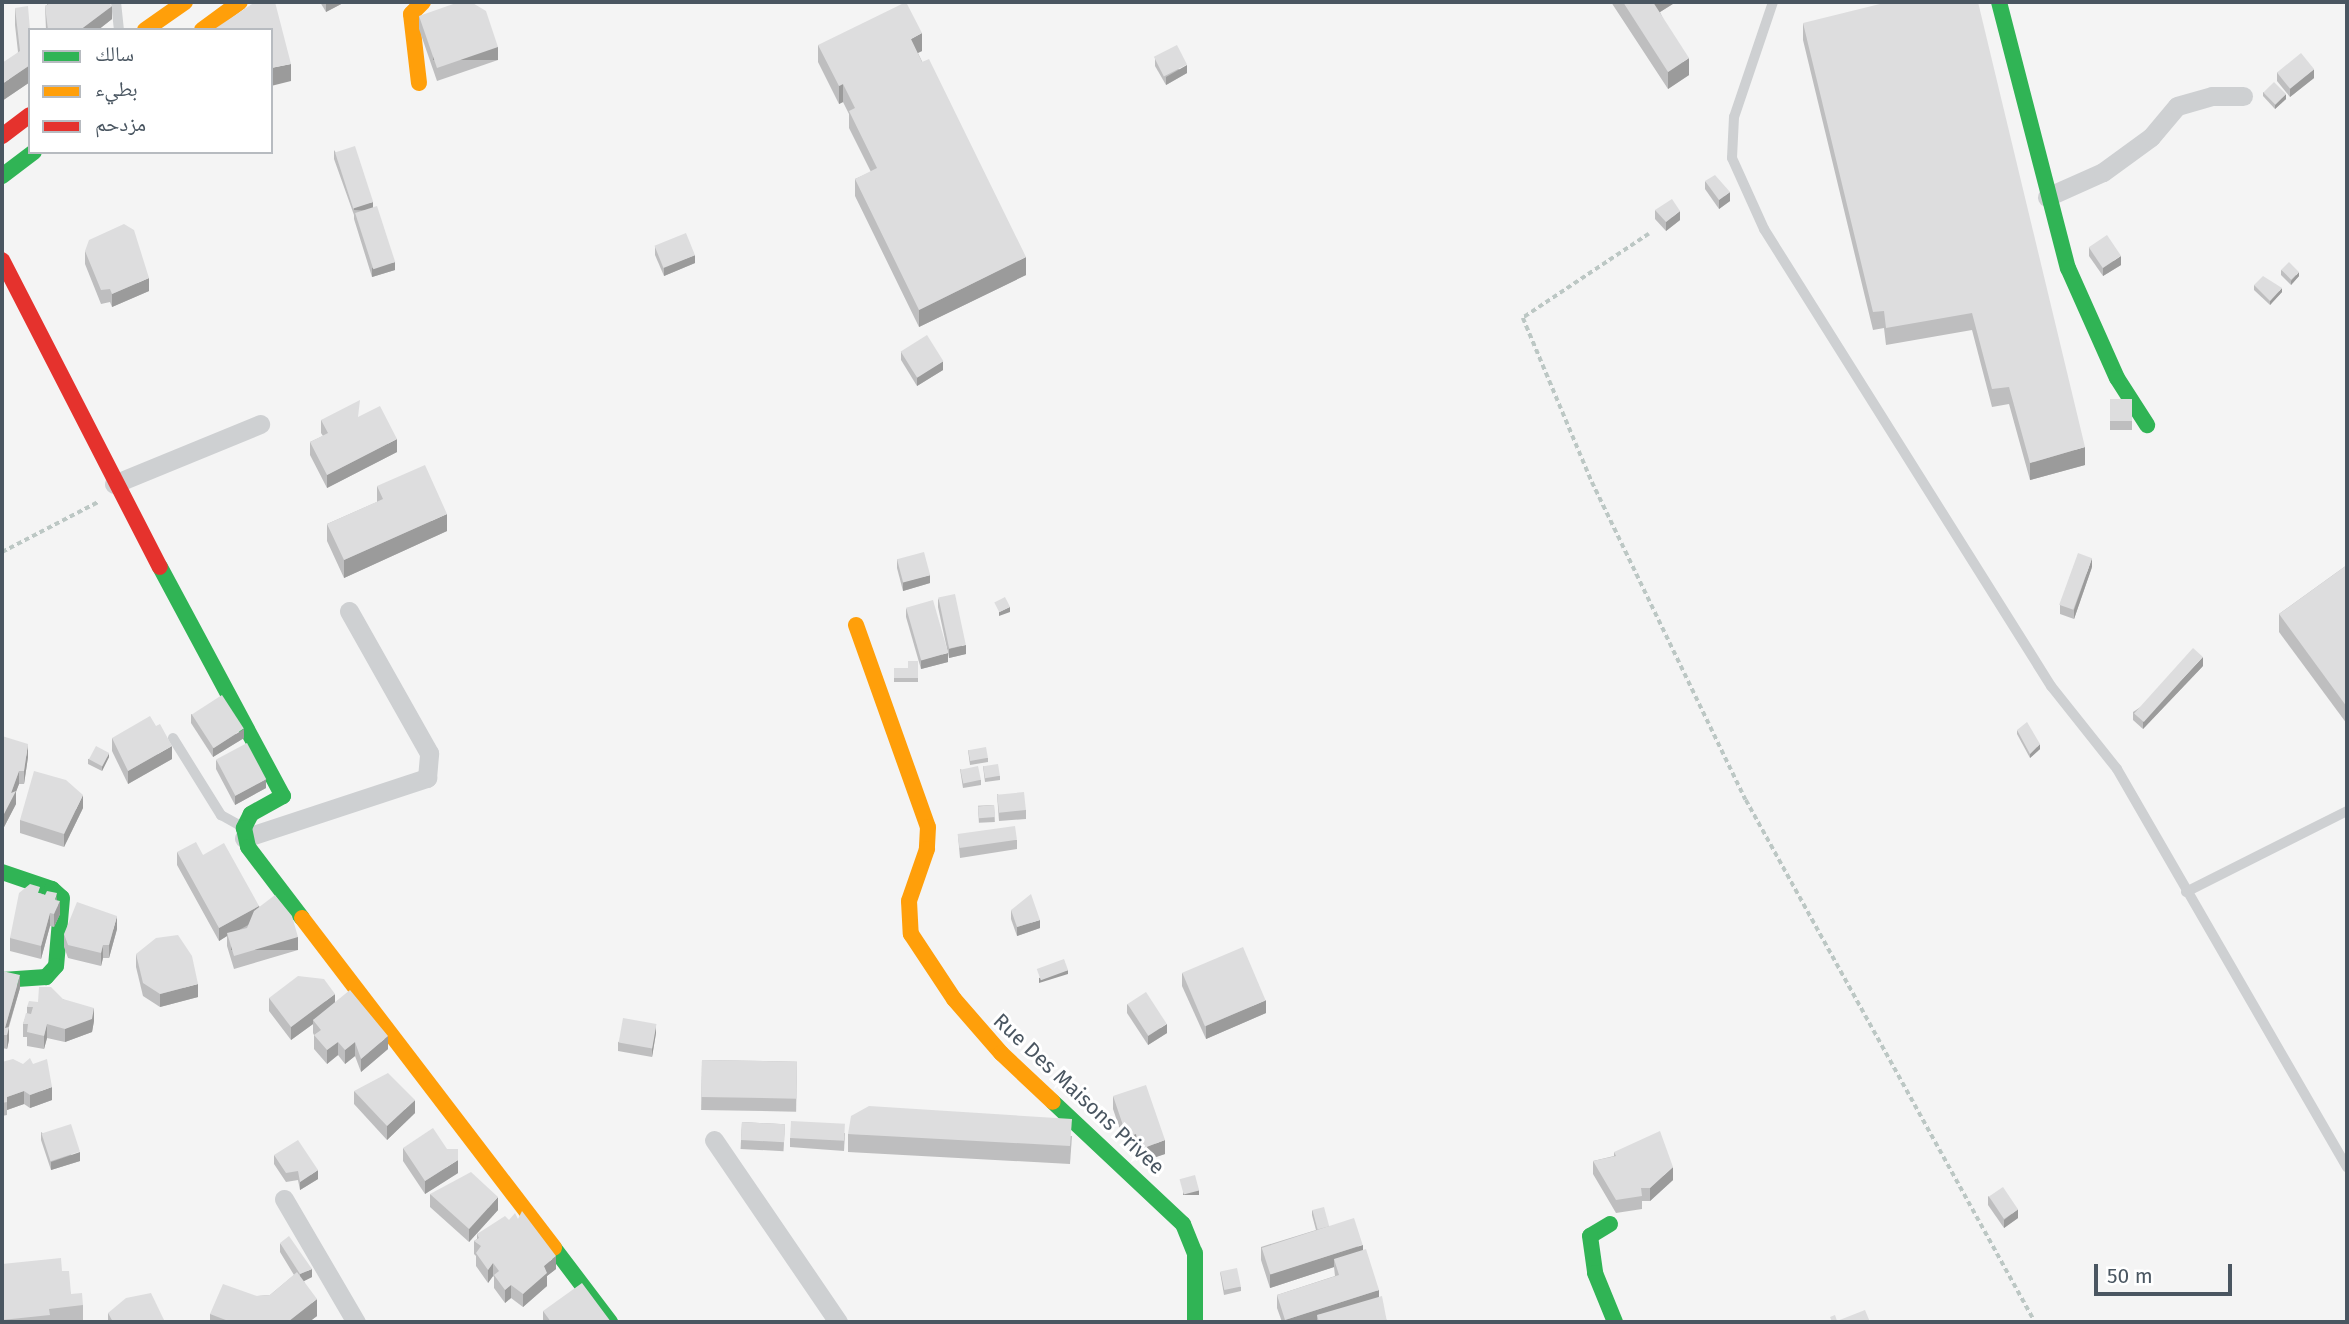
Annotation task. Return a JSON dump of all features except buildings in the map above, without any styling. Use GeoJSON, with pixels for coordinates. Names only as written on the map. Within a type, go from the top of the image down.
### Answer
{"type":"FeatureCollection","features":[{"type":"Feature","properties":{"kind":"main road"},"geometry":{"type":"LineString","coordinates":[[148,28],[185,2]]}},
{"type":"Feature","properties":{"kind":"main road"},"geometry":{"type":"LineString","coordinates":[[205,28],[240,2]]}},
{"type":"Feature","properties":{"kind":"main road"},"geometry":{"type":"LineString","coordinates":[[419,83],[411,14],[423,2]]}},
{"type":"Feature","properties":{"kind":"main road"},"geometry":{"type":"LineString","coordinates":[[1999,2],[2047,197],[2073,280],[2118,378],[2147,425]]}},
{"type":"Feature","properties":{"kind":"main road"},"geometry":{"type":"LineString","coordinates":[[2,136],[28,116]]}},
{"type":"Feature","properties":{"kind":"main road"},"geometry":{"type":"LineString","coordinates":[[2,176],[31,154]]}},
{"type":"Feature","properties":{"kind":"main road"},"geometry":{"type":"LineString","coordinates":[[2,260],[116,488],[264,753],[283,796],[251,814],[244,833],[349,985],[610,1322]]}},
{"type":"Feature","properties":{"kind":"main road","name":"Rue Des Maisons Privee"},"geometry":{"type":"LineString","coordinates":[[856,625],[928,827],[927,849],[909,901],[911,934],[954,999],[1001,1054],[1188,1230],[1195,1253],[1195,1322]]}},
{"type":"Feature","properties":{"kind":"main road"},"geometry":{"type":"LineString","coordinates":[[2,872],[52,889],[62,898],[62,915],[56,966],[46,977],[2,980]]}},
{"type":"Feature","properties":{"kind":"main road"},"geometry":{"type":"LineString","coordinates":[[1611,1224],[1590,1236],[1595,1273],[1615,1322]]}},
{"type":"Feature","properties":{"kind":"street"},"geometry":{"type":"LineString","coordinates":[[2047,197],[2103,172],[2151,137],[2177,106],[2212,96],[2244,96]]}},
{"type":"Feature","properties":{"kind":"street"},"geometry":{"type":"LineString","coordinates":[[116,488],[260,424]]}},
{"type":"Feature","properties":{"kind":"street"},"geometry":{"type":"LineString","coordinates":[[244,833],[427,778],[429,753],[349,611]]}},
{"type":"Feature","properties":{"kind":"street"},"geometry":{"type":"LineString","coordinates":[[714,1140],[838,1322]]}},
{"type":"Feature","properties":{"kind":"street"},"geometry":{"type":"LineString","coordinates":[[284,1199],[356,1322]]}},
{"type":"Feature","properties":{"kind":"lane"},"geometry":{"type":"LineString","coordinates":[[116,2],[120,28]]}},
{"type":"Feature","properties":{"kind":"lane"},"geometry":{"type":"LineString","coordinates":[[1773,2],[1734,117],[1732,158],[1764,229],[2051,686],[2117,769],[2347,1167]]}},
{"type":"Feature","properties":{"kind":"lane"},"geometry":{"type":"LineString","coordinates":[[173,738],[221,815],[244,833]]}},
{"type":"Feature","properties":{"kind":"lane"},"geometry":{"type":"LineString","coordinates":[[2186,892],[2347,811]]}},
{"type":"Feature","properties":{"kind":"path"},"geometry":{"type":"LineString","coordinates":[[1649,234],[1523,318],[1592,482],[1746,800],[2035,1322]]}},
{"type":"Feature","properties":{"kind":"path"},"geometry":{"type":"LineString","coordinates":[[2,552],[116,488]]}},
{"type":"Feature","properties":{"kind":"traffic: fast"},"geometry":{"type":"LineString","coordinates":[[1999,2],[2068,268],[2117,378],[2147,425]]}},
{"type":"Feature","properties":{"kind":"traffic: fast"},"geometry":{"type":"LineString","coordinates":[[2,176],[31,154]]}},
{"type":"Feature","properties":{"kind":"traffic: fast"},"geometry":{"type":"LineString","coordinates":[[160,567],[283,796],[251,814],[244,828],[248,847],[302,918]]}},
{"type":"Feature","properties":{"kind":"traffic: fast"},"geometry":{"type":"LineString","coordinates":[[2,872],[52,889],[62,898],[56,966],[46,977],[2,980]]}},
{"type":"Feature","properties":{"kind":"traffic: fast"},"geometry":{"type":"LineString","coordinates":[[1053,1102],[1183,1224],[1195,1253],[1195,1322]]}},
{"type":"Feature","properties":{"kind":"traffic: fast"},"geometry":{"type":"LineString","coordinates":[[1610,1224],[1590,1236],[1595,1273],[1615,1322]]}},
{"type":"Feature","properties":{"kind":"traffic: fast"},"geometry":{"type":"LineString","coordinates":[[554,1248],[610,1322]]}},
{"type":"Feature","properties":{"kind":"traffic: slow"},"geometry":{"type":"LineString","coordinates":[[148,28],[185,2]]}},
{"type":"Feature","properties":{"kind":"traffic: slow"},"geometry":{"type":"LineString","coordinates":[[205,28],[240,2]]}},
{"type":"Feature","properties":{"kind":"traffic: slow"},"geometry":{"type":"LineString","coordinates":[[419,83],[411,14],[423,2]]}},
{"type":"Feature","properties":{"kind":"traffic: slow"},"geometry":{"type":"LineString","coordinates":[[856,625],[928,827],[927,849],[909,901],[911,934],[954,999],[1001,1053],[1053,1102]]}},
{"type":"Feature","properties":{"kind":"traffic: slow"},"geometry":{"type":"LineString","coordinates":[[302,918],[554,1248]]}},
{"type":"Feature","properties":{"kind":"traffic: jam"},"geometry":{"type":"LineString","coordinates":[[2,136],[28,116]]}},
{"type":"Feature","properties":{"kind":"traffic: jam"},"geometry":{"type":"LineString","coordinates":[[2,260],[160,567]]}}]}
